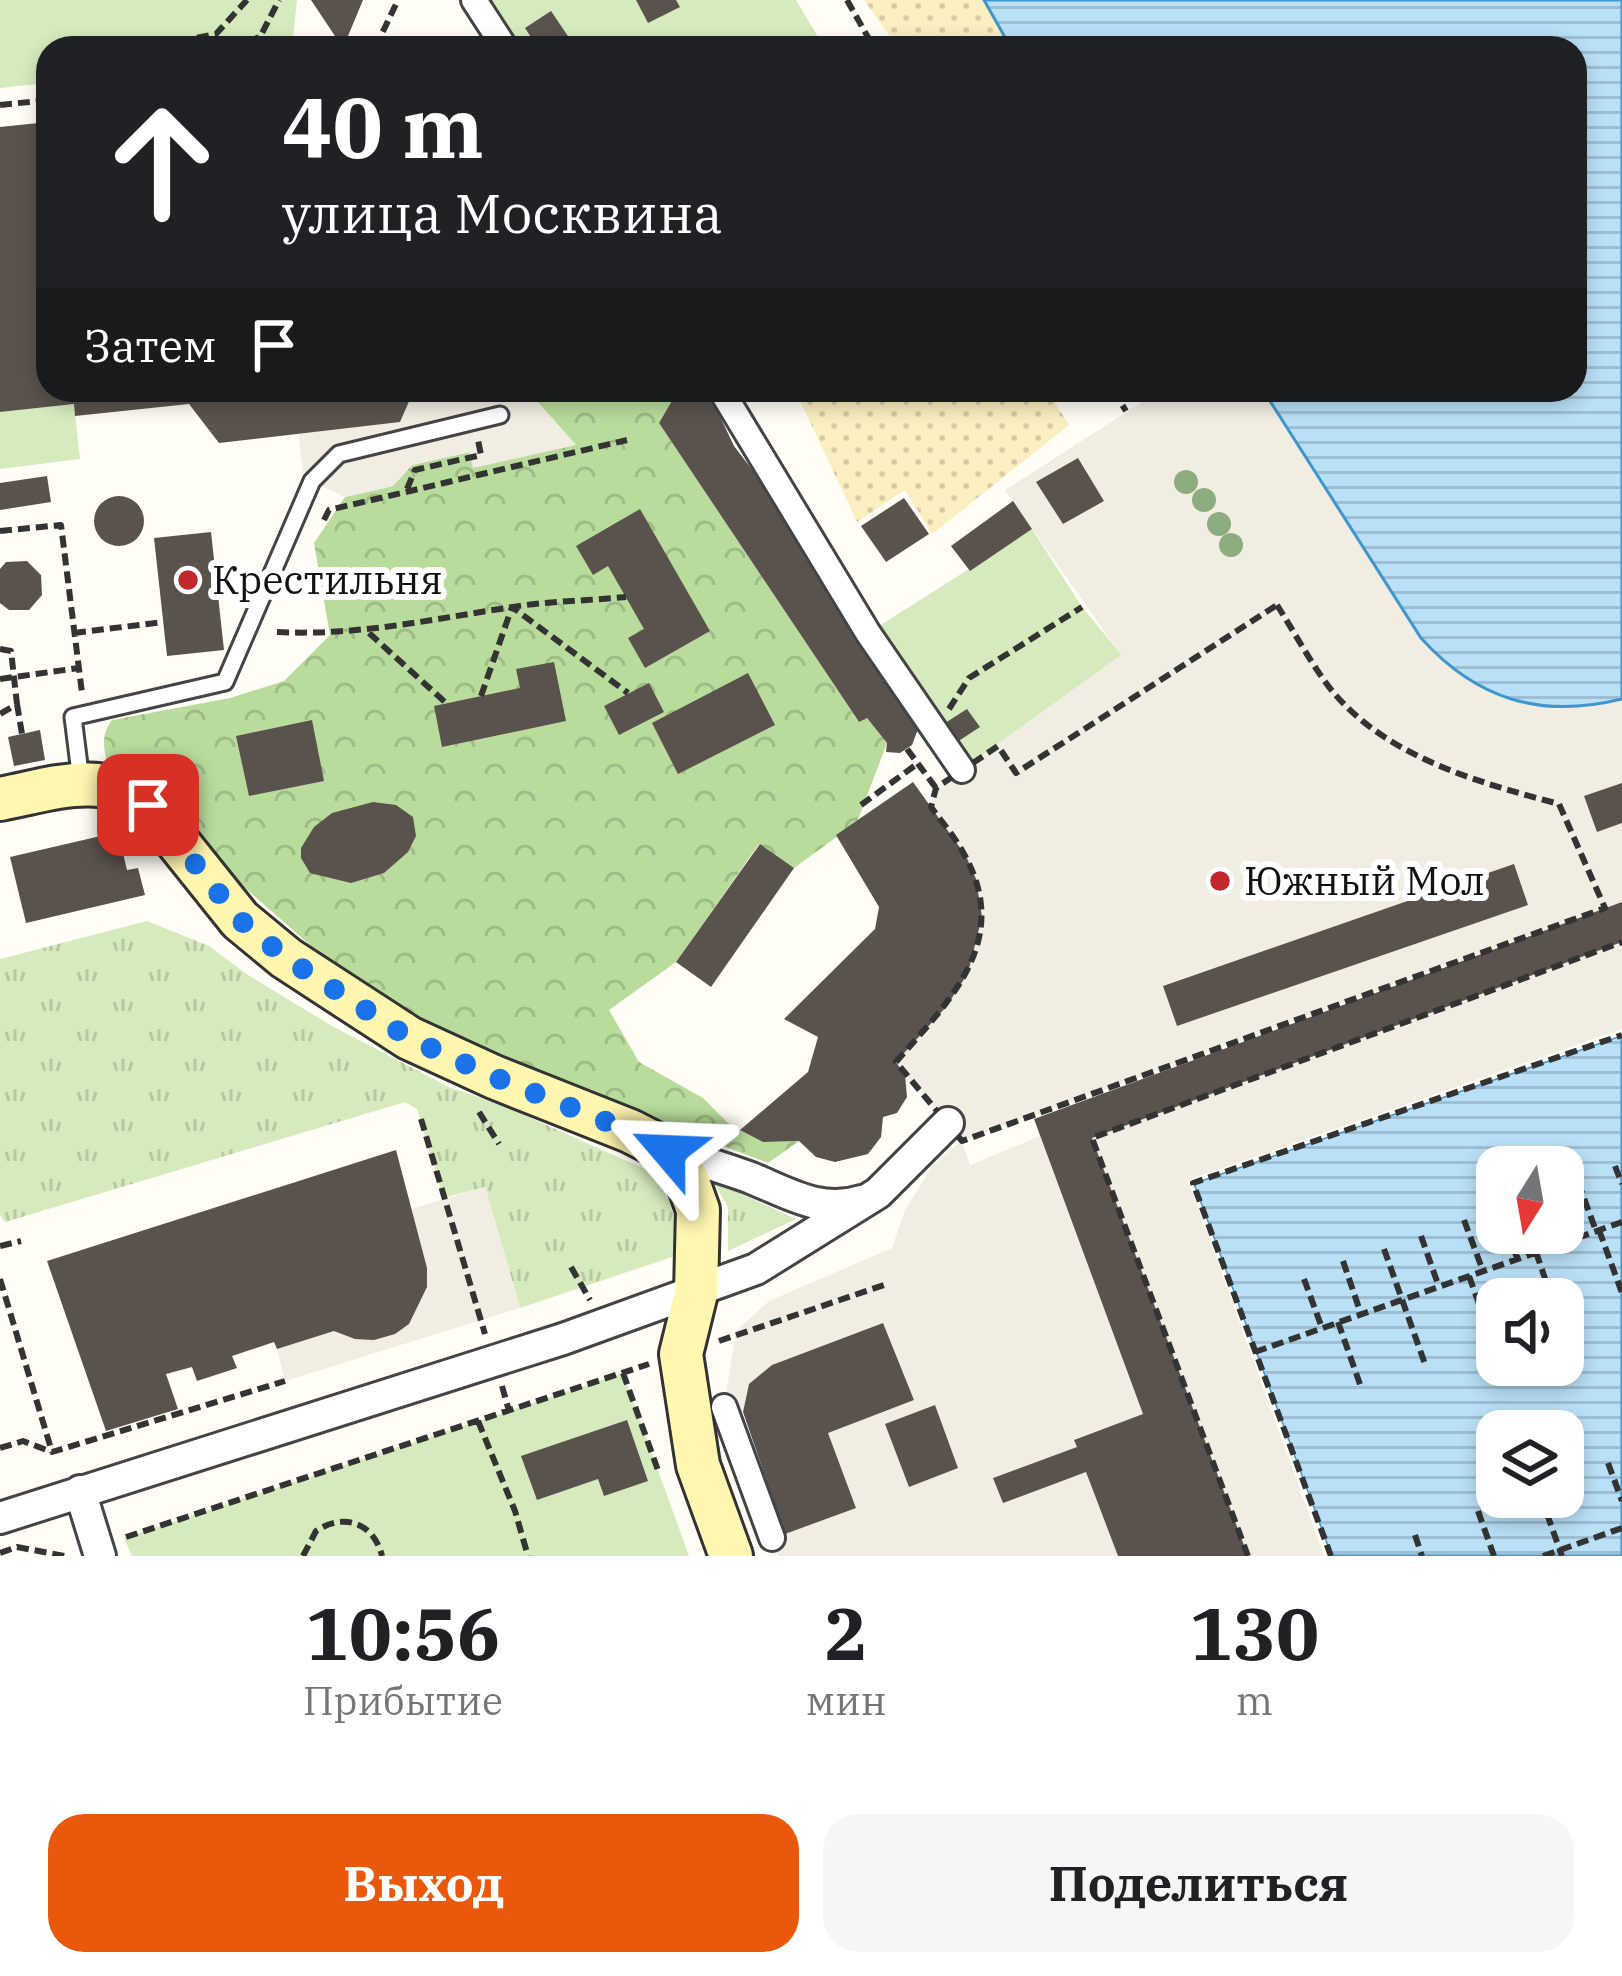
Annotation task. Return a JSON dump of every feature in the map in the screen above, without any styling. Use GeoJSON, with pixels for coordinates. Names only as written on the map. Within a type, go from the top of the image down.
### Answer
{"type":"FeatureCollection","features":[{"type":"Feature","properties":{"kind":"main road"},"geometry":{"type":"LineString","coordinates":[[0,799],[81,784],[106,783],[129,790],[148,805],[240,920],[286,958],[479,1090],[630,1131],[668,1151],[687,1179],[698,1210],[695,1294],[681,1354],[698,1465],[731,1556]]}},
{"type":"Feature","properties":{"kind":"street"},"geometry":{"type":"LineString","coordinates":[[474,0],[497,36]]}},
{"type":"Feature","properties":{"kind":"street"},"geometry":{"type":"LineString","coordinates":[[728,402],[868,633],[962,770]]}},
{"type":"Feature","properties":{"kind":"street"},"geometry":{"type":"LineString","coordinates":[[0,1518],[494,1361],[756,1269],[878,1193],[936,1118]]}},
{"type":"Feature","properties":{"kind":"street"},"geometry":{"type":"LineString","coordinates":[[668,1151],[811,1203],[856,1203],[878,1193]]}},
{"type":"Feature","properties":{"kind":"street"},"geometry":{"type":"LineString","coordinates":[[724,1407],[772,1538]]}},
{"type":"Feature","properties":{"kind":"street"},"geometry":{"type":"LineString","coordinates":[[80,1491],[112,1547]]}},
{"type":"Feature","properties":{"kind":"lane"},"geometry":{"type":"LineString","coordinates":[[81,784],[73,717],[226,682],[312,482],[339,454],[500,415]]}},
{"type":"Feature","properties":{"kind":"path"},"geometry":{"type":"LineString","coordinates":[[206,36],[216,34],[247,0]]}},
{"type":"Feature","properties":{"kind":"path"},"geometry":{"type":"LineString","coordinates":[[261,36],[279,0]]}},
{"type":"Feature","properties":{"kind":"path"},"geometry":{"type":"LineString","coordinates":[[380,36],[398,0]]}},
{"type":"Feature","properties":{"kind":"path"},"geometry":{"type":"LineString","coordinates":[[847,0],[866,34]]}},
{"type":"Feature","properties":{"kind":"path"},"geometry":{"type":"LineString","coordinates":[[0,105],[36,101]]}},
{"type":"Feature","properties":{"kind":"path"},"geometry":{"type":"LineString","coordinates":[[1120,402],[1126,411]]}},
{"type":"Feature","properties":{"kind":"path"},"geometry":{"type":"LineString","coordinates":[[320,529],[329,510],[627,440]]}},
{"type":"Feature","properties":{"kind":"path"},"geometry":{"type":"LineString","coordinates":[[407,489],[415,470],[471,458]]}},
{"type":"Feature","properties":{"kind":"path"},"geometry":{"type":"LineString","coordinates":[[0,531],[61,525],[85,715]]}},
{"type":"Feature","properties":{"kind":"path"},"geometry":{"type":"LineString","coordinates":[[277,632],[368,632],[512,607],[626,597]]}},
{"type":"Feature","properties":{"kind":"path"},"geometry":{"type":"LineString","coordinates":[[1276,604],[1327,685],[1364,723],[1455,774],[1559,804],[1605,908],[962,1141],[896,1062],[958,990],[979,935],[980,898],[966,856],[932,807],[936,788],[998,746],[1016,772],[1276,604]]}},
{"type":"Feature","properties":{"kind":"path"},"geometry":{"type":"LineString","coordinates":[[512,607],[628,693]]}},
{"type":"Feature","properties":{"kind":"path"},"geometry":{"type":"LineString","coordinates":[[482,696],[512,607]]}},
{"type":"Feature","properties":{"kind":"path"},"geometry":{"type":"LineString","coordinates":[[934,725],[969,678],[1082,607]]}},
{"type":"Feature","properties":{"kind":"path"},"geometry":{"type":"LineString","coordinates":[[74,633],[163,622]]}},
{"type":"Feature","properties":{"kind":"path"},"geometry":{"type":"LineString","coordinates":[[368,632],[446,703]]}},
{"type":"Feature","properties":{"kind":"path"},"geometry":{"type":"LineString","coordinates":[[0,649],[11,651],[22,734]]}},
{"type":"Feature","properties":{"kind":"path"},"geometry":{"type":"LineString","coordinates":[[0,679],[79,668]]}},
{"type":"Feature","properties":{"kind":"path"},"geometry":{"type":"LineString","coordinates":[[0,714],[17,704]]}},
{"type":"Feature","properties":{"kind":"path"},"geometry":{"type":"LineString","coordinates":[[907,748],[936,788]]}},
{"type":"Feature","properties":{"kind":"path"},"geometry":{"type":"LineString","coordinates":[[861,806],[917,764]]}},
{"type":"Feature","properties":{"kind":"path"},"geometry":{"type":"LineString","coordinates":[[1247,1556],[1091,1138],[1622,942]]}},
{"type":"Feature","properties":{"kind":"path"},"geometry":{"type":"LineString","coordinates":[[1331,1556],[1193,1183],[1622,1035]]}},
{"type":"Feature","properties":{"kind":"path"},"geometry":{"type":"LineString","coordinates":[[479,1090],[499,1144]]}},
{"type":"Feature","properties":{"kind":"path"},"geometry":{"type":"LineString","coordinates":[[421,1119],[509,1411]]}},
{"type":"Feature","properties":{"kind":"path"},"geometry":{"type":"LineString","coordinates":[[1616,1166],[1622,1184]]}},
{"type":"Feature","properties":{"kind":"path"},"geometry":{"type":"LineString","coordinates":[[1584,1196],[1622,1293]]}},
{"type":"Feature","properties":{"kind":"path"},"geometry":{"type":"LineString","coordinates":[[1464,1220],[1483,1271]]}},
{"type":"Feature","properties":{"kind":"path"},"geometry":{"type":"LineString","coordinates":[[1584,1235],[1622,1222]]}},
{"type":"Feature","properties":{"kind":"path"},"geometry":{"type":"LineString","coordinates":[[1421,1236],[1439,1286]]}},
{"type":"Feature","properties":{"kind":"path"},"geometry":{"type":"LineString","coordinates":[[0,1246],[21,1241]]}},
{"type":"Feature","properties":{"kind":"path"},"geometry":{"type":"LineString","coordinates":[[1384,1249],[1425,1364]]}},
{"type":"Feature","properties":{"kind":"path"},"geometry":{"type":"LineString","coordinates":[[1515,1254],[1517,1259]]}},
{"type":"Feature","properties":{"kind":"path"},"geometry":{"type":"LineString","coordinates":[[1255,1352],[1530,1254]]}},
{"type":"Feature","properties":{"kind":"path"},"geometry":{"type":"LineString","coordinates":[[1342,1261],[1361,1314]]}},
{"type":"Feature","properties":{"kind":"path"},"geometry":{"type":"LineString","coordinates":[[571,1267],[594,1308]]}},
{"type":"Feature","properties":{"kind":"path"},"geometry":{"type":"LineString","coordinates":[[1468,1276],[1476,1297]]}},
{"type":"Feature","properties":{"kind":"path"},"geometry":{"type":"LineString","coordinates":[[0,1279],[52,1452]]}},
{"type":"Feature","properties":{"kind":"path"},"geometry":{"type":"LineString","coordinates":[[1304,1279],[1322,1328]]}},
{"type":"Feature","properties":{"kind":"path"},"geometry":{"type":"LineString","coordinates":[[112,1547],[887,1284]]}},
{"type":"Feature","properties":{"kind":"path"},"geometry":{"type":"LineString","coordinates":[[1338,1322],[1361,1387]]}},
{"type":"Feature","properties":{"kind":"path"},"geometry":{"type":"LineString","coordinates":[[623,1373],[660,1474]]}},
{"type":"Feature","properties":{"kind":"path"},"geometry":{"type":"LineString","coordinates":[[0,1448],[23,1441],[52,1452],[285,1381]]}},
{"type":"Feature","properties":{"kind":"path"},"geometry":{"type":"LineString","coordinates":[[478,1421],[515,1510],[528,1556]]}},
{"type":"Feature","properties":{"kind":"path"},"geometry":{"type":"LineString","coordinates":[[1608,1463],[1622,1501]]}},
{"type":"Feature","properties":{"kind":"path"},"geometry":{"type":"LineString","coordinates":[[1480,1518],[1494,1556]]}},
{"type":"Feature","properties":{"kind":"path"},"geometry":{"type":"LineString","coordinates":[[1548,1518],[1561,1553]]}},
{"type":"Feature","properties":{"kind":"path"},"geometry":{"type":"LineString","coordinates":[[303,1556],[316,1531],[345,1520],[366,1528],[382,1556]]}},
{"type":"Feature","properties":{"kind":"path"},"geometry":{"type":"LineString","coordinates":[[1543,1556],[1622,1528]]}},
{"type":"Feature","properties":{"kind":"path"},"geometry":{"type":"LineString","coordinates":[[1415,1535],[1422,1556]]}},
{"type":"Feature","properties":{"kind":"path"},"geometry":{"type":"LineString","coordinates":[[0,1552],[17,1547],[65,1556]]}},
{"type":"Feature","properties":{"kind":"green space"},"geometry":{"type":"Polygon","coordinates":[[[0,0],[297,0],[293,36],[36,36],[36,84],[0,88],[0,0]]]}},
{"type":"Feature","properties":{"kind":"green space"},"geometry":{"type":"Polygon","coordinates":[[[486,0],[796,0],[817,36],[508,36],[486,0]]]}},
{"type":"Feature","properties":{"kind":"green space"},"geometry":{"type":"Polygon","coordinates":[[[538,402],[671,402],[659,423],[858,721],[867,718],[887,743],[857,822],[794,868],[759,844],[676,962],[609,1010],[639,1062],[703,1098],[729,1124],[763,1142],[799,1141],[768,1163],[492,1058],[414,1016],[336,968],[108,767],[104,737],[112,720],[230,698],[284,681],[330,635],[314,543],[345,497],[393,486],[412,465],[470,452],[473,467],[575,444],[538,402]]]}},
{"type":"Feature","properties":{"kind":"green space"},"geometry":{"type":"Polygon","coordinates":[[[74,404],[80,459],[0,469],[0,412],[74,404]]]}},
{"type":"Feature","properties":{"kind":"green space"},"geometry":{"type":"Polygon","coordinates":[[[1032,529],[1082,607],[1122,655],[962,770],[868,633],[1032,529]]]}},
{"type":"Feature","properties":{"kind":"green space"},"geometry":{"type":"Polygon","coordinates":[[[147,921],[209,946],[332,1026],[449,1087],[504,1106],[649,1171],[672,1210],[678,1255],[520,1308],[485,1187],[443,1198],[417,1109],[405,1102],[5,1222],[0,1215],[0,959],[147,921]]]}},
{"type":"Feature","properties":{"kind":"green space"},"geometry":{"type":"Polygon","coordinates":[[[712,1180],[796,1219],[728,1251],[728,1207],[712,1180]]]}},
{"type":"Feature","properties":{"kind":"green space"},"geometry":{"type":"Polygon","coordinates":[[[623,1373],[689,1556],[132,1556],[124,1538],[623,1373]]]}},
{"type":"Feature","properties":{"kind":"sand"},"geometry":{"type":"Polygon","coordinates":[[[864,0],[984,0],[1004,36],[890,36],[864,0]]]}},
{"type":"Feature","properties":{"kind":"sand"},"geometry":{"type":"Polygon","coordinates":[[[801,402],[1055,402],[1069,425],[932,534],[905,490],[857,522],[801,402]]]}},
{"type":"Feature","properties":{"kind":"shaded area"},"geometry":{"type":"Polygon","coordinates":[[[409,402],[538,402],[576,445],[473,468],[469,452],[412,465],[393,486],[345,497],[312,481],[303,471],[298,434],[400,422],[409,402]]]}},
{"type":"Feature","properties":{"kind":"shaded area"},"geometry":{"type":"Polygon","coordinates":[[[1142,402],[1271,402],[1421,638],[1555,709],[1622,699],[1622,783],[1585,796],[1622,823],[1622,902],[962,1141],[970,1165],[1040,1136],[1143,1414],[1075,1439],[1077,1447],[994,1477],[1003,1502],[1086,1472],[1118,1556],[778,1556],[772,1538],[856,1507],[828,1433],[914,1400],[883,1323],[772,1365],[749,1384],[743,1412],[724,1407],[736,1331],[769,1301],[892,1248],[905,1210],[931,1168],[961,1141],[896,1062],[958,990],[979,935],[980,898],[966,856],[931,807],[936,788],[1121,655],[1005,490],[1142,402]],[[1513,865],[1164,985],[1177,1026],[1528,905],[1513,865]]]}},
{"type":"Feature","properties":{"kind":"shaded area"},"geometry":{"type":"Polygon","coordinates":[[[1622,942],[1622,1035],[1193,1183],[1331,1556],[1247,1556],[1092,1138],[1622,942]]]}},
{"type":"Feature","properties":{"kind":"shaded area"},"geometry":{"type":"Polygon","coordinates":[[[485,1187],[520,1308],[285,1381],[277,1349],[334,1331],[408,1324],[427,1288],[427,1268],[411,1209],[485,1187]]]}},
{"type":"Feature","properties":{"kind":"water"},"geometry":{"type":"Polygon","coordinates":[[[984,0],[1622,0],[1622,699],[1564,707],[1538,705],[1488,690],[1442,659],[1421,638],[1271,402],[1587,402],[1587,36],[1004,36],[984,0]]]}},
{"type":"Feature","properties":{"kind":"water"},"geometry":{"type":"Polygon","coordinates":[[[1622,1035],[1622,1556],[1331,1556],[1193,1183],[1622,1035]]]}},
{"type":"Feature","properties":{"kind":"pier"},"geometry":{"type":"Polygon","coordinates":[[[1622,1029],[1622,1035],[1193,1183],[1331,1556],[1324,1556],[1188,1180],[1622,1029]]]}},
{"type":"Feature","properties":{"kind":"building"},"geometry":{"type":"Polygon","coordinates":[[[311,0],[363,0],[348,36],[335,36],[311,0]]]}},
{"type":"Feature","properties":{"kind":"building"},"geometry":{"type":"Polygon","coordinates":[[[636,0],[676,0],[680,7],[648,23],[636,0]]]}},
{"type":"Feature","properties":{"kind":"building"},"geometry":{"type":"Polygon","coordinates":[[[551,11],[568,36],[530,36],[525,28],[551,11]]]}},
{"type":"Feature","properties":{"kind":"building"},"geometry":{"type":"Polygon","coordinates":[[[36,123],[36,402],[409,402],[400,422],[219,443],[189,404],[75,416],[74,404],[0,412],[0,127],[36,123]]]}},
{"type":"Feature","properties":{"kind":"building"},"geometry":{"type":"Polygon","coordinates":[[[671,402],[711,402],[734,446],[815,551],[911,706],[918,729],[912,745],[900,753],[886,752],[887,743],[867,718],[859,722],[659,423],[671,402]]]}},
{"type":"Feature","properties":{"kind":"building"},"geometry":{"type":"Polygon","coordinates":[[[1078,458],[1104,501],[1063,524],[1036,482],[1078,458]]]}},
{"type":"Feature","properties":{"kind":"building"},"geometry":{"type":"Polygon","coordinates":[[[47,476],[51,502],[0,510],[0,483],[47,476]]]}},
{"type":"Feature","properties":{"kind":"building"},"geometry":{"type":"Polygon","coordinates":[[[119,496],[137,503],[144,521],[137,539],[119,546],[101,539],[94,521],[101,503],[119,496]]]}},
{"type":"Feature","properties":{"kind":"building"},"geometry":{"type":"Polygon","coordinates":[[[904,498],[929,534],[886,562],[861,526],[904,498]]]}},
{"type":"Feature","properties":{"kind":"building"},"geometry":{"type":"Polygon","coordinates":[[[1013,501],[1032,529],[970,571],[951,546],[1013,501]]]}},
{"type":"Feature","properties":{"kind":"building"},"geometry":{"type":"Polygon","coordinates":[[[640,509],[710,631],[645,668],[628,638],[644,629],[608,566],[593,575],[576,546],[640,509]]]}},
{"type":"Feature","properties":{"kind":"building","name":"Крестильня"},"geometry":{"type":"Polygon","coordinates":[[[211,532],[224,650],[167,656],[154,538],[211,532]]]}},
{"type":"Feature","properties":{"kind":"building"},"geometry":{"type":"Polygon","coordinates":[[[27,561],[41,575],[42,595],[29,610],[9,610],[0,603],[0,569],[6,562],[27,561]]]}},
{"type":"Feature","properties":{"kind":"building"},"geometry":{"type":"Polygon","coordinates":[[[554,662],[566,721],[442,747],[434,706],[520,688],[516,669],[554,662]]]}},
{"type":"Feature","properties":{"kind":"building"},"geometry":{"type":"Polygon","coordinates":[[[748,673],[775,725],[678,774],[652,723],[748,673]]]}},
{"type":"Feature","properties":{"kind":"building"},"geometry":{"type":"Polygon","coordinates":[[[649,683],[664,712],[619,735],[604,706],[649,683]]]}},
{"type":"Feature","properties":{"kind":"building"},"geometry":{"type":"Polygon","coordinates":[[[967,709],[980,727],[957,742],[945,723],[967,709]]]}},
{"type":"Feature","properties":{"kind":"building"},"geometry":{"type":"Polygon","coordinates":[[[312,720],[324,781],[249,796],[236,736],[312,720]]]}},
{"type":"Feature","properties":{"kind":"building"},"geometry":{"type":"Polygon","coordinates":[[[40,730],[45,760],[14,766],[8,737],[40,730]]]}},
{"type":"Feature","properties":{"kind":"building"},"geometry":{"type":"Polygon","coordinates":[[[913,782],[966,856],[976,879],[982,917],[968,973],[946,1007],[896,1062],[905,1075],[907,1097],[897,1113],[883,1117],[881,1137],[868,1154],[835,1162],[816,1157],[799,1141],[763,1142],[740,1130],[808,1072],[818,1037],[784,1019],[875,929],[879,907],[836,835],[913,782]]]}},
{"type":"Feature","properties":{"kind":"building"},"geometry":{"type":"Polygon","coordinates":[[[1622,783],[1622,823],[1597,832],[1584,796],[1622,783]]]}},
{"type":"Feature","properties":{"kind":"building"},"geometry":{"type":"Polygon","coordinates":[[[373,802],[396,805],[413,817],[416,836],[408,852],[384,873],[351,883],[310,873],[301,848],[314,827],[332,813],[373,802]]]}},
{"type":"Feature","properties":{"kind":"building"},"geometry":{"type":"Polygon","coordinates":[[[118,832],[127,870],[138,868],[145,895],[26,923],[10,857],[118,832]]]}},
{"type":"Feature","properties":{"kind":"building"},"geometry":{"type":"Polygon","coordinates":[[[760,844],[794,868],[711,987],[676,962],[760,844]]]}},
{"type":"Feature","properties":{"kind":"building"},"geometry":{"type":"Polygon","coordinates":[[[1514,864],[1528,905],[1177,1026],[1163,986],[1514,864]]]}},
{"type":"Feature","properties":{"kind":"building"},"geometry":{"type":"Polygon","coordinates":[[[1622,902],[1622,942],[1092,1138],[1248,1556],[1118,1556],[1086,1472],[1003,1503],[993,1478],[1077,1447],[1074,1440],[1143,1414],[1034,1119],[1622,902]]]}},
{"type":"Feature","properties":{"kind":"building"},"geometry":{"type":"Polygon","coordinates":[[[396,1150],[427,1268],[427,1287],[409,1324],[374,1340],[334,1331],[277,1349],[274,1342],[232,1356],[237,1368],[197,1381],[192,1367],[166,1374],[178,1409],[106,1431],[47,1261],[396,1150]]]}},
{"type":"Feature","properties":{"kind":"building"},"geometry":{"type":"Polygon","coordinates":[[[883,1323],[914,1400],[828,1433],[856,1508],[785,1534],[743,1412],[749,1384],[772,1365],[883,1323]]]}},
{"type":"Feature","properties":{"kind":"building"},"geometry":{"type":"Polygon","coordinates":[[[935,1405],[958,1468],[909,1487],[885,1424],[935,1405]]]}},
{"type":"Feature","properties":{"kind":"building"},"geometry":{"type":"Polygon","coordinates":[[[627,1420],[648,1481],[604,1496],[598,1479],[537,1500],[521,1456],[627,1420]]]}},
{"type":"Feature","properties":{"kind":"place","name":"Крестильня"},"geometry":{"type":"Point","coordinates":[188,580]}},
{"type":"Feature","properties":{"kind":"place","name":"Южный Мол"},"geometry":{"type":"Point","coordinates":[1220,881]}},
{"type":"Feature","properties":{"kind":"route"},"geometry":{"type":"LineString","coordinates":[[148,805],[240,920],[286,958],[409,1038],[668,1151]]}}]}
